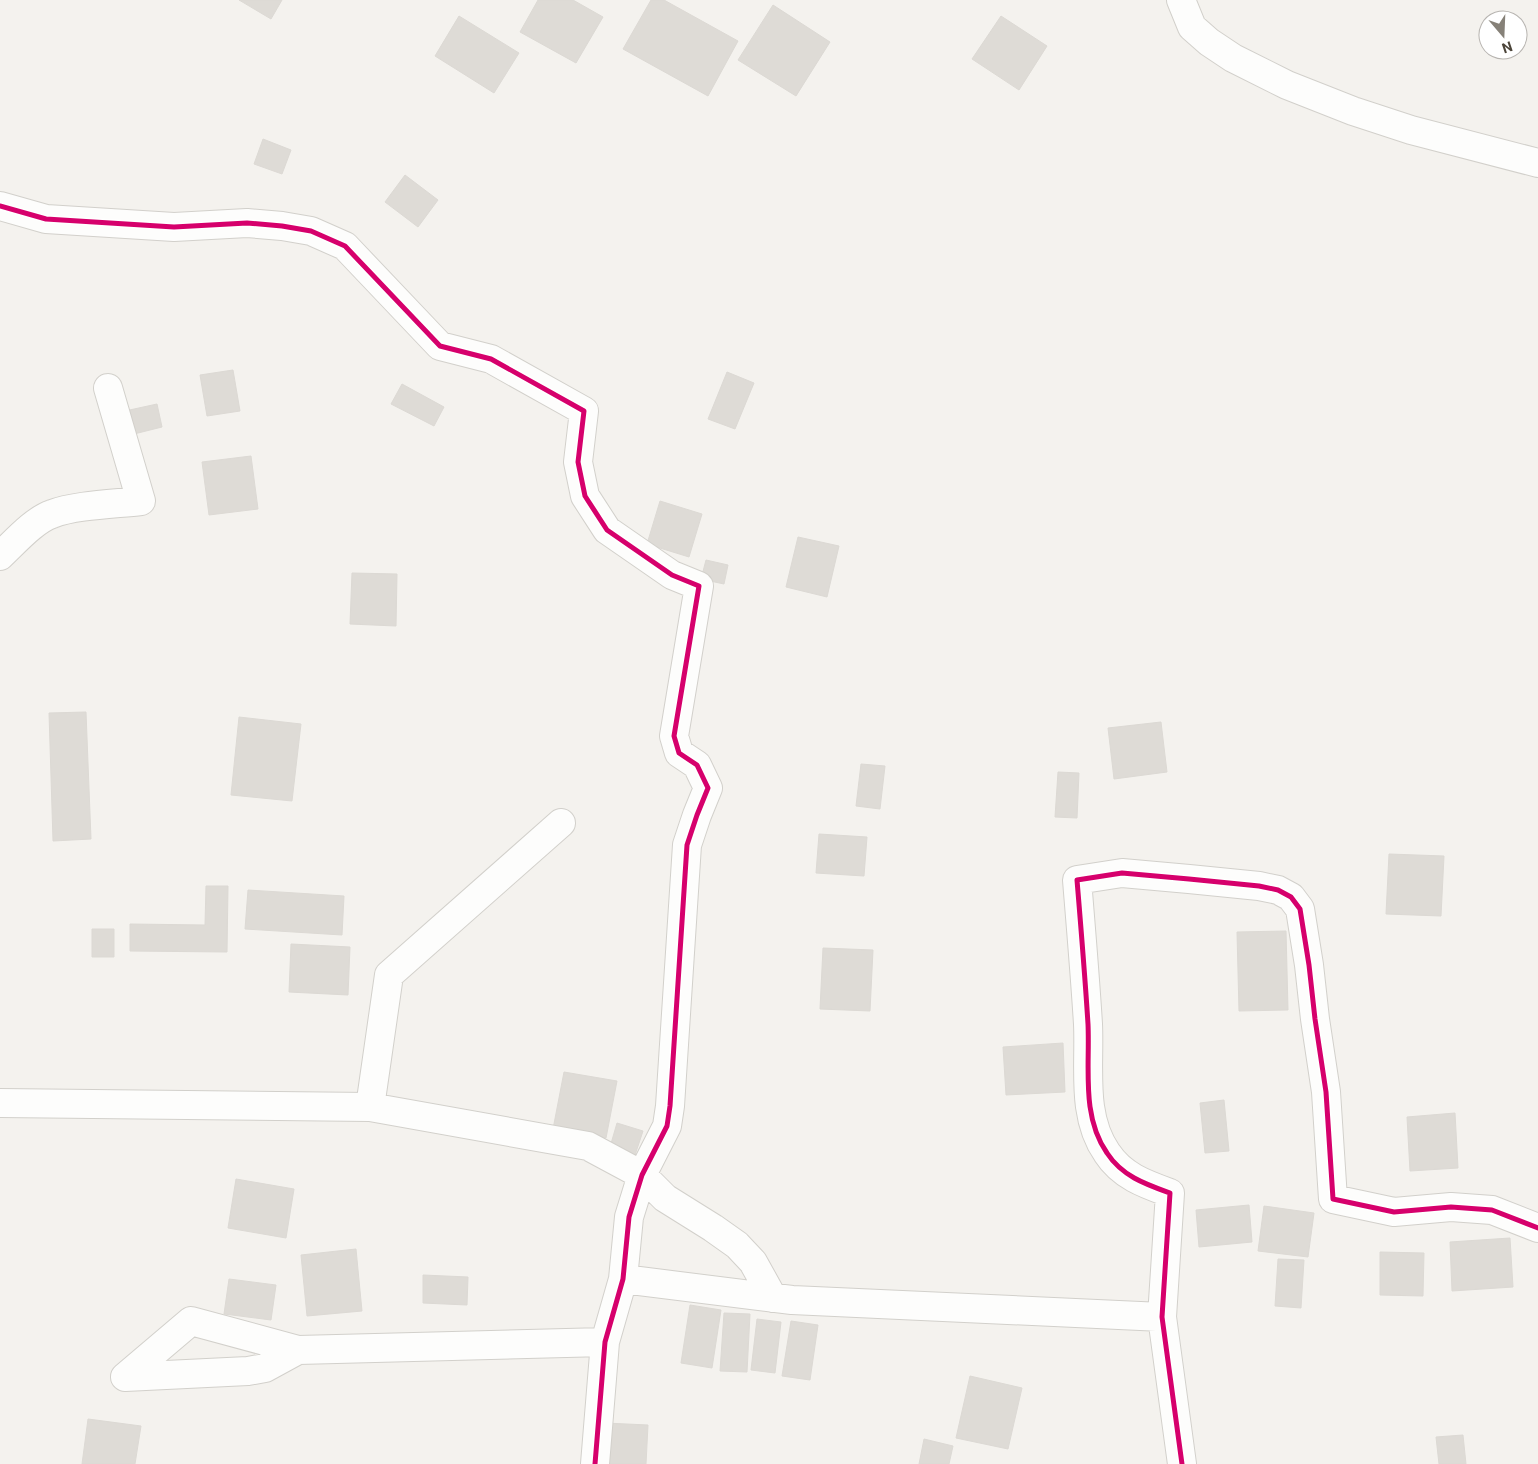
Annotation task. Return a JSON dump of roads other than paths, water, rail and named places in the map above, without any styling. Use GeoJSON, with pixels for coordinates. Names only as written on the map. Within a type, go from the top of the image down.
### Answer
{"type":"FeatureCollection","features":[{"type":"Feature","properties":{"kind":"street"},"geometry":{"type":"LineString","coordinates":[[1181,0],[1192,27],[1210,42],[1233,58],[1287,85],[1353,111],[1411,130],[1538,162]]}},
{"type":"Feature","properties":{"kind":"street"},"geometry":{"type":"LineString","coordinates":[[0,206],[46,219],[174,227],[247,223],[282,226],[320,234],[346,246],[440,346],[490,359],[584,411],[578,462],[586,496],[608,530],[672,575],[698,586],[674,736],[679,753],[698,765],[708,788],[696,815],[687,845],[670,1106],[667,1126],[642,1175],[628,1217],[623,1280],[605,1342],[595,1464]]}},
{"type":"Feature","properties":{"kind":"street"},"geometry":{"type":"LineString","coordinates":[[0,556],[50,514],[141,501],[108,388]]}},
{"type":"Feature","properties":{"kind":"street"},"geometry":{"type":"LineString","coordinates":[[370,1107],[389,975],[561,823]]}},
{"type":"Feature","properties":{"kind":"street"},"geometry":{"type":"LineString","coordinates":[[1182,1464],[1162,1317],[1170,1193],[1142,1183],[1119,1169],[1106,1153],[1092,1125],[1088,1090],[1088,1026],[1077,880],[1122,873],[1260,886],[1278,890],[1291,897],[1300,909],[1309,965],[1326,1092],[1333,1199],[1394,1212],[1451,1207],[1492,1210],[1538,1228]]}},
{"type":"Feature","properties":{"kind":"street"},"geometry":{"type":"LineString","coordinates":[[0,1103],[370,1107],[588,1146],[642,1175],[665,1198],[736,1245],[753,1262],[773,1298]]}},
{"type":"Feature","properties":{"kind":"street"},"geometry":{"type":"LineString","coordinates":[[623,1280],[792,1300],[1162,1317]]}},
{"type":"Feature","properties":{"kind":"street"},"geometry":{"type":"LineString","coordinates":[[298,1350],[264,1368],[248,1371],[125,1377],[191,1321],[298,1350],[605,1342]]}}]}
